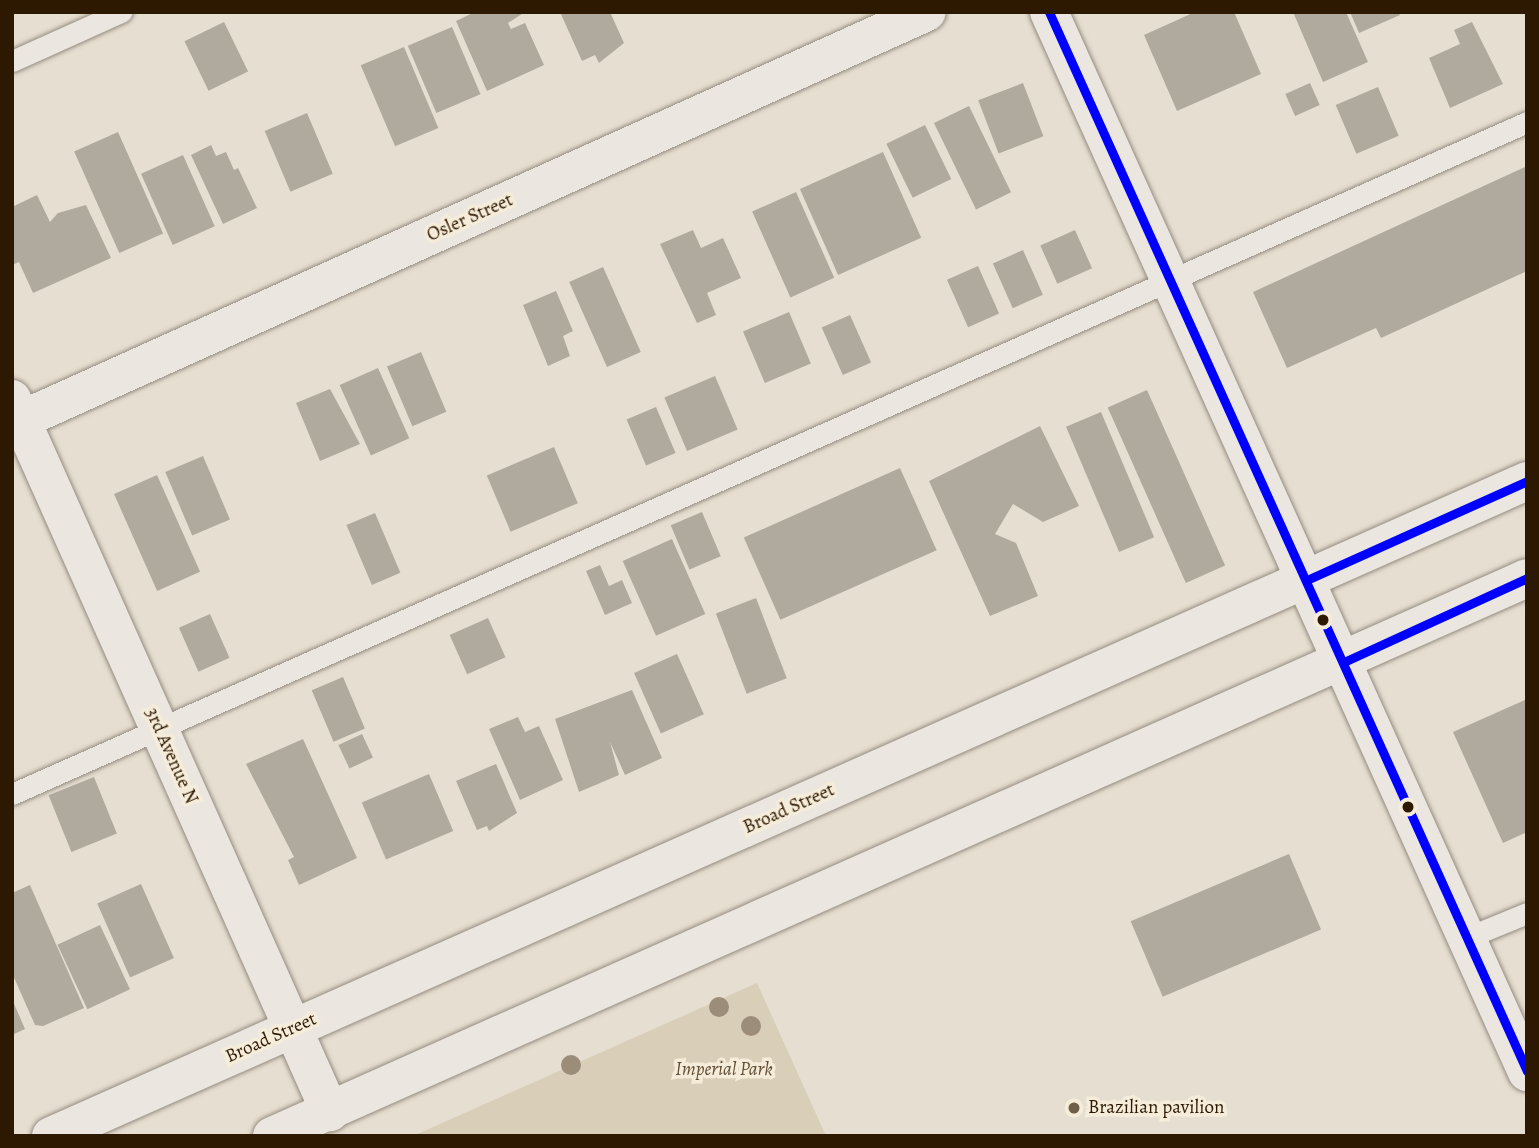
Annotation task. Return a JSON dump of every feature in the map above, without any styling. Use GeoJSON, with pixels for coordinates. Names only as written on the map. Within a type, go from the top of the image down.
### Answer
{"type":"FeatureCollection","features":[{"type":"Feature","properties":{"kind":"main road","name":"Osler Street"},"geometry":{"type":"LineString","coordinates":[[15,414],[927,12]]}},
{"type":"Feature","properties":{"kind":"main road"},"geometry":{"type":"LineString","coordinates":[[1049,12],[1170,283],[1346,660],[1527,1072]]}},
{"type":"Feature","properties":{"kind":"main road","name":"3rd Avenue N"},"geometry":{"type":"LineString","coordinates":[[15,414],[330,1112]]}},
{"type":"Feature","properties":{"kind":"main road","name":"Broad Street"},"geometry":{"type":"LineString","coordinates":[[51,1136],[1527,481]]}},
{"type":"Feature","properties":{"kind":"main road"},"geometry":{"type":"LineString","coordinates":[[272,1136],[1527,578]]}},
{"type":"Feature","properties":{"kind":"lane"},"geometry":{"type":"LineString","coordinates":[[12,61],[121,12]]}},
{"type":"Feature","properties":{"kind":"lane"},"geometry":{"type":"LineString","coordinates":[[12,794],[1170,283],[1527,122]]}},
{"type":"Feature","properties":{"kind":"lane"},"geometry":{"type":"LineString","coordinates":[[1466,938],[1527,913]]}},
{"type":"Feature","properties":{"kind":"green space","name":"Imperial Park"},"geometry":{"type":"Polygon","coordinates":[[[757,983],[826,1136],[413,1136],[757,983]]]}},
{"type":"Feature","properties":{"kind":"building"},"geometry":{"type":"Polygon","coordinates":[[[475,12],[525,12],[508,23],[511,29],[525,23],[544,65],[487,91],[456,21],[475,12]]]}},
{"type":"Feature","properties":{"kind":"building"},"geometry":{"type":"Polygon","coordinates":[[[560,12],[610,12],[624,43],[599,63],[595,55],[582,61],[560,12]]]}},
{"type":"Feature","properties":{"kind":"building"},"geometry":{"type":"Polygon","coordinates":[[[1195,12],[1234,12],[1261,74],[1177,111],[1144,35],[1195,12]]]}},
{"type":"Feature","properties":{"kind":"building"},"geometry":{"type":"Polygon","coordinates":[[[1293,12],[1346,12],[1368,62],[1323,82],[1293,12]]]}},
{"type":"Feature","properties":{"kind":"building"},"geometry":{"type":"Polygon","coordinates":[[[1350,12],[1398,12],[1400,15],[1359,33],[1350,12]]]}},
{"type":"Feature","properties":{"kind":"building"},"geometry":{"type":"Polygon","coordinates":[[[224,22],[248,71],[209,91],[184,41],[224,22]]]}},
{"type":"Feature","properties":{"kind":"building"},"geometry":{"type":"Polygon","coordinates":[[[1472,22],[1503,84],[1450,108],[1429,58],[1460,44],[1454,30],[1472,22]]]}},
{"type":"Feature","properties":{"kind":"building"},"geometry":{"type":"Polygon","coordinates":[[[452,27],[481,94],[436,113],[408,46],[452,27]]]}},
{"type":"Feature","properties":{"kind":"building"},"geometry":{"type":"Polygon","coordinates":[[[404,47],[438,128],[395,146],[361,65],[404,47]]]}},
{"type":"Feature","properties":{"kind":"building"},"geometry":{"type":"Polygon","coordinates":[[[1023,83],[1043,136],[999,153],[978,100],[1023,83]]]}},
{"type":"Feature","properties":{"kind":"building"},"geometry":{"type":"Polygon","coordinates":[[[1310,83],[1320,105],[1295,116],[1285,94],[1310,83]]]}},
{"type":"Feature","properties":{"kind":"building"},"geometry":{"type":"Polygon","coordinates":[[[1378,87],[1399,136],[1356,154],[1336,105],[1378,87]]]}},
{"type":"Feature","properties":{"kind":"building"},"geometry":{"type":"Polygon","coordinates":[[[969,106],[1011,192],[976,209],[934,123],[969,106]]]}},
{"type":"Feature","properties":{"kind":"building"},"geometry":{"type":"Polygon","coordinates":[[[307,113],[333,174],[290,192],[265,131],[307,113]]]}},
{"type":"Feature","properties":{"kind":"building"},"geometry":{"type":"Polygon","coordinates":[[[925,125],[951,179],[913,198],[886,144],[925,125]]]}},
{"type":"Feature","properties":{"kind":"building"},"geometry":{"type":"Polygon","coordinates":[[[118,132],[163,233],[119,253],[74,152],[118,132]]]}},
{"type":"Feature","properties":{"kind":"building"},"geometry":{"type":"Polygon","coordinates":[[[211,145],[216,156],[226,152],[234,170],[238,168],[257,208],[223,224],[191,155],[211,145]]]}},
{"type":"Feature","properties":{"kind":"building"},"geometry":{"type":"Polygon","coordinates":[[[883,152],[921,238],[838,275],[800,189],[883,152]]]}},
{"type":"Feature","properties":{"kind":"building"},"geometry":{"type":"Polygon","coordinates":[[[183,155],[215,226],[173,245],[141,174],[183,155]]]}},
{"type":"Feature","properties":{"kind":"building"},"geometry":{"type":"Polygon","coordinates":[[[1527,166],[1527,271],[1381,338],[1376,328],[1287,368],[1253,292],[1527,166]]]}},
{"type":"Feature","properties":{"kind":"building"},"geometry":{"type":"Polygon","coordinates":[[[796,192],[834,278],[790,297],[752,212],[796,192]]]}},
{"type":"Feature","properties":{"kind":"building"},"geometry":{"type":"Polygon","coordinates":[[[37,195],[50,222],[58,213],[86,205],[111,258],[33,293],[19,262],[12,265],[12,207],[37,195]]]}},
{"type":"Feature","properties":{"kind":"building"},"geometry":{"type":"Polygon","coordinates":[[[693,230],[701,248],[723,238],[741,278],[707,293],[716,315],[697,323],[660,244],[693,230]]]}},
{"type":"Feature","properties":{"kind":"building"},"geometry":{"type":"Polygon","coordinates":[[[1075,230],[1092,268],[1057,284],[1040,245],[1075,230]]]}},
{"type":"Feature","properties":{"kind":"building"},"geometry":{"type":"Polygon","coordinates":[[[1023,250],[1043,295],[1013,308],[993,263],[1023,250]]]}},
{"type":"Feature","properties":{"kind":"building"},"geometry":{"type":"Polygon","coordinates":[[[978,266],[999,314],[968,327],[947,280],[978,266]]]}},
{"type":"Feature","properties":{"kind":"building"},"geometry":{"type":"Polygon","coordinates":[[[603,267],[641,352],[607,367],[569,282],[603,267]]]}},
{"type":"Feature","properties":{"kind":"building"},"geometry":{"type":"Polygon","coordinates":[[[556,291],[573,331],[563,336],[570,356],[548,366],[523,305],[556,291]]]}},
{"type":"Feature","properties":{"kind":"building"},"geometry":{"type":"Polygon","coordinates":[[[789,312],[811,364],[765,383],[743,332],[789,312]]]}},
{"type":"Feature","properties":{"kind":"building"},"geometry":{"type":"Polygon","coordinates":[[[850,315],[871,363],[843,375],[822,328],[850,315]]]}},
{"type":"Feature","properties":{"kind":"building"},"geometry":{"type":"Polygon","coordinates":[[[421,352],[446,412],[412,426],[387,366],[421,352]]]}},
{"type":"Feature","properties":{"kind":"building"},"geometry":{"type":"Polygon","coordinates":[[[378,368],[409,438],[371,455],[340,385],[378,368]]]}},
{"type":"Feature","properties":{"kind":"building"},"geometry":{"type":"Polygon","coordinates":[[[715,376],[738,429],[687,451],[664,397],[715,376]]]}},
{"type":"Feature","properties":{"kind":"building"},"geometry":{"type":"Polygon","coordinates":[[[330,389],[360,444],[320,461],[296,403],[330,389]]]}},
{"type":"Feature","properties":{"kind":"building"},"geometry":{"type":"Polygon","coordinates":[[[1147,390],[1225,565],[1186,583],[1108,407],[1147,390]]]}},
{"type":"Feature","properties":{"kind":"building"},"geometry":{"type":"Polygon","coordinates":[[[656,407],[676,453],[646,466],[627,420],[656,407]]]}},
{"type":"Feature","properties":{"kind":"building"},"geometry":{"type":"Polygon","coordinates":[[[1101,412],[1154,537],[1119,552],[1066,427],[1101,412]]]}},
{"type":"Feature","properties":{"kind":"building"},"geometry":{"type":"Polygon","coordinates":[[[1040,426],[1079,506],[1043,522],[1013,504],[995,534],[1016,543],[1038,596],[990,616],[929,481],[1040,426]]]}},
{"type":"Feature","properties":{"kind":"building"},"geometry":{"type":"Polygon","coordinates":[[[554,447],[578,503],[511,532],[487,476],[554,447]]]}},
{"type":"Feature","properties":{"kind":"building"},"geometry":{"type":"Polygon","coordinates":[[[203,456],[230,520],[192,536],[165,472],[203,456]]]}},
{"type":"Feature","properties":{"kind":"building"},"geometry":{"type":"Polygon","coordinates":[[[900,468],[937,550],[780,620],[744,538],[900,468]]]}},
{"type":"Feature","properties":{"kind":"building"},"geometry":{"type":"Polygon","coordinates":[[[157,475],[200,572],[157,591],[114,494],[157,475]]]}},
{"type":"Feature","properties":{"kind":"building"},"geometry":{"type":"Polygon","coordinates":[[[702,512],[721,556],[689,569],[671,525],[702,512]]]}},
{"type":"Feature","properties":{"kind":"building"},"geometry":{"type":"Polygon","coordinates":[[[375,513],[400,573],[372,585],[346,525],[375,513]]]}},
{"type":"Feature","properties":{"kind":"building"},"geometry":{"type":"Polygon","coordinates":[[[672,539],[705,614],[656,636],[623,561],[672,539]]]}},
{"type":"Feature","properties":{"kind":"building"},"geometry":{"type":"Polygon","coordinates":[[[600,565],[609,586],[622,580],[632,603],[605,615],[586,571],[600,565]]]}},
{"type":"Feature","properties":{"kind":"building"},"geometry":{"type":"Polygon","coordinates":[[[756,598],[787,678],[747,694],[716,613],[756,598]]]}},
{"type":"Feature","properties":{"kind":"building"},"geometry":{"type":"Polygon","coordinates":[[[210,614],[230,658],[198,672],[179,628],[210,614]]]}},
{"type":"Feature","properties":{"kind":"building"},"geometry":{"type":"Polygon","coordinates":[[[488,618],[505,657],[467,674],[450,635],[488,618]]]}},
{"type":"Feature","properties":{"kind":"building"},"geometry":{"type":"Polygon","coordinates":[[[677,654],[704,714],[661,733],[634,673],[677,654]]]}},
{"type":"Feature","properties":{"kind":"building"},"geometry":{"type":"Polygon","coordinates":[[[343,677],[365,729],[334,742],[312,690],[343,677]]]}},
{"type":"Feature","properties":{"kind":"building"},"geometry":{"type":"Polygon","coordinates":[[[632,690],[662,758],[625,775],[610,742],[619,775],[579,792],[555,719],[632,690]]]}},
{"type":"Feature","properties":{"kind":"building"},"geometry":{"type":"Polygon","coordinates":[[[1527,699],[1527,832],[1503,843],[1453,732],[1527,699]]]}},
{"type":"Feature","properties":{"kind":"building"},"geometry":{"type":"Polygon","coordinates":[[[518,717],[525,732],[539,726],[563,780],[520,800],[489,729],[518,717]]]}},
{"type":"Feature","properties":{"kind":"building"},"geometry":{"type":"Polygon","coordinates":[[[362,734],[373,758],[349,769],[338,745],[362,734]]]}},
{"type":"Feature","properties":{"kind":"building"},"geometry":{"type":"Polygon","coordinates":[[[303,739],[357,858],[299,885],[288,860],[294,857],[246,764],[303,739]]]}},
{"type":"Feature","properties":{"kind":"building"},"geometry":{"type":"Polygon","coordinates":[[[496,764],[517,813],[489,831],[487,826],[477,830],[456,781],[496,764]]]}},
{"type":"Feature","properties":{"kind":"building"},"geometry":{"type":"Polygon","coordinates":[[[429,774],[453,831],[386,860],[362,803],[429,774]]]}},
{"type":"Feature","properties":{"kind":"building"},"geometry":{"type":"Polygon","coordinates":[[[94,777],[117,834],[71,852],[49,795],[94,777]]]}},
{"type":"Feature","properties":{"kind":"building"},"geometry":{"type":"Polygon","coordinates":[[[1289,854],[1321,929],[1163,997],[1131,921],[1289,854]]]}},
{"type":"Feature","properties":{"kind":"building"},"geometry":{"type":"Polygon","coordinates":[[[141,884],[174,958],[130,978],[97,904],[141,884]]]}},
{"type":"Feature","properties":{"kind":"building"},"geometry":{"type":"Polygon","coordinates":[[[30,885],[84,1008],[43,1026],[35,1025],[12,973],[12,893],[30,885]]]}},
{"type":"Feature","properties":{"kind":"building"},"geometry":{"type":"Polygon","coordinates":[[[100,925],[130,989],[87,1009],[57,945],[100,925]]]}},
{"type":"Feature","properties":{"kind":"building"},"geometry":{"type":"Polygon","coordinates":[[[12,999],[25,1029],[12,1035],[12,999]]]}},
{"type":"Feature","properties":{"kind":"transit line"},"geometry":{"type":"LineString","coordinates":[[1049,12],[1527,1071]]}},
{"type":"Feature","properties":{"kind":"transit line"},"geometry":{"type":"LineString","coordinates":[[1309,579],[1527,481]]}},
{"type":"Feature","properties":{"kind":"transit line"},"geometry":{"type":"LineString","coordinates":[[1346,661],[1527,578]]}},
{"type":"Feature","properties":{"kind":"place","name":"Brazilian pavilion"},"geometry":{"type":"Point","coordinates":[1074,1108]}}]}
